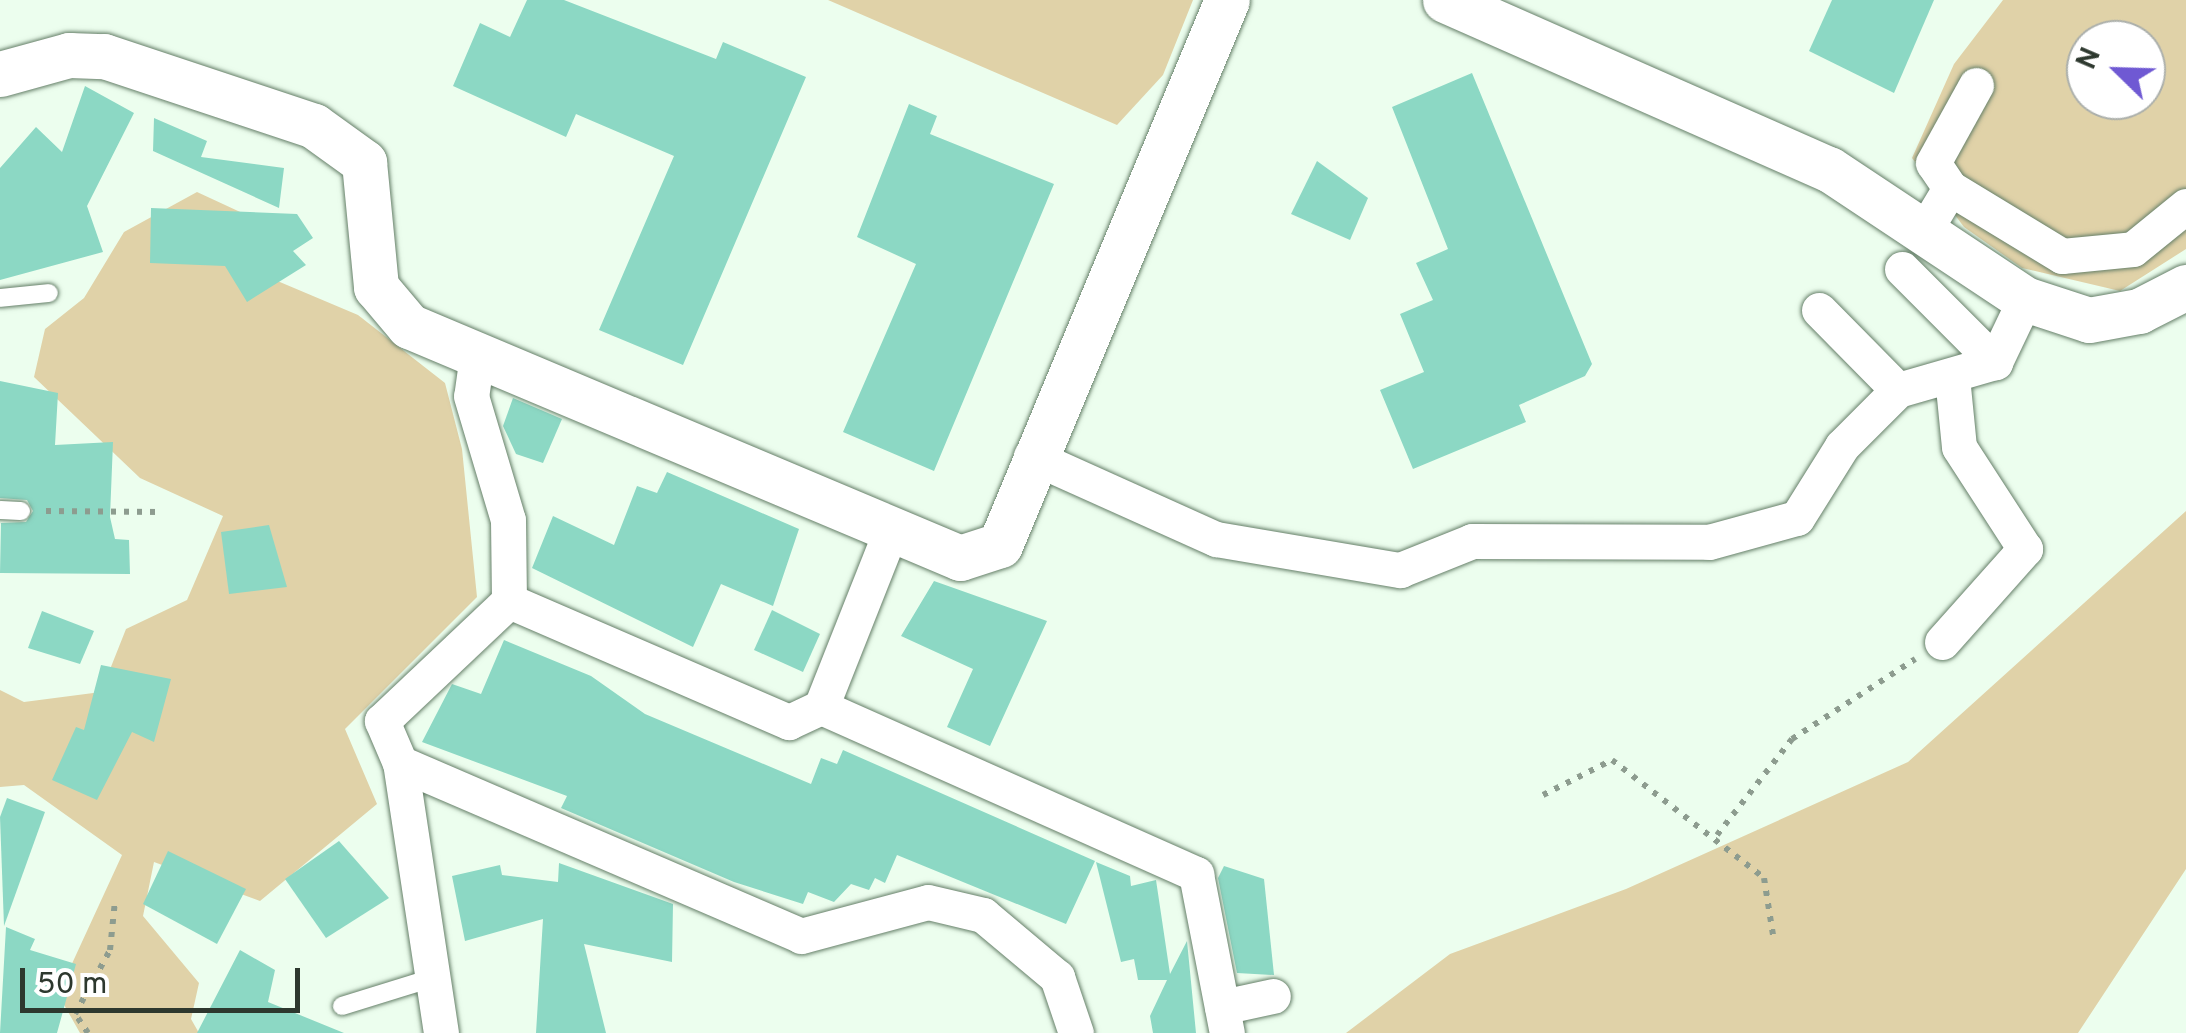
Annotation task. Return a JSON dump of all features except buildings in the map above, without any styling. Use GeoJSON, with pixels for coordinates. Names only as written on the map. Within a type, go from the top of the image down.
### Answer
{"type":"FeatureCollection","features":[{"type":"Feature","properties":{"kind":"street"},"geometry":{"type":"LineString","coordinates":[[0,74],[69,55],[104,56],[314,126],[364,162],[376,287],[410,326],[476,362],[960,558],[1000,545],[1032,456],[1227,0]]}},
{"type":"Feature","properties":{"kind":"street"},"geometry":{"type":"LineString","coordinates":[[1445,0],[1828,168],[1926,228],[2025,299],[2089,320],[2139,311],[2186,287]]}},
{"type":"Feature","properties":{"kind":"street"},"geometry":{"type":"LineString","coordinates":[[1976,85],[1933,163],[1950,188],[2062,256],[2133,249],[2186,206]]}},
{"type":"Feature","properties":{"kind":"street"},"geometry":{"type":"LineString","coordinates":[[1926,228],[1950,188]]}},
{"type":"Feature","properties":{"kind":"street"},"geometry":{"type":"LineString","coordinates":[[1902,269],[1995,362]]}},
{"type":"Feature","properties":{"kind":"street"},"geometry":{"type":"LineString","coordinates":[[1032,456],[1216,538],[1400,570],[1472,541],[1708,542],[1797,518],[1842,446],[1898,390],[1952,378],[1995,362],[2025,299]]}},
{"type":"Feature","properties":{"kind":"street"},"geometry":{"type":"LineString","coordinates":[[1819,310],[1898,390]]}},
{"type":"Feature","properties":{"kind":"street"},"geometry":{"type":"LineString","coordinates":[[441,1033],[429,979],[437,962],[400,763],[382,722],[509,600],[508,520],[471,396],[476,362]]}},
{"type":"Feature","properties":{"kind":"street"},"geometry":{"type":"LineString","coordinates":[[1942,642],[2025,549],[1958,447],[1952,378]]}},
{"type":"Feature","properties":{"kind":"street"},"geometry":{"type":"LineString","coordinates":[[509,600],[790,722],[821,706],[891,530]]}},
{"type":"Feature","properties":{"kind":"street"},"geometry":{"type":"LineString","coordinates":[[821,706],[1196,874],[1224,1020],[1273,996]]}},
{"type":"Feature","properties":{"kind":"street"},"geometry":{"type":"LineString","coordinates":[[400,763],[801,936],[928,902],[984,914],[1057,977],[1076,1033]]}},
{"type":"Feature","properties":{"kind":"lane"},"geometry":{"type":"LineString","coordinates":[[0,298],[49,293]]}},
{"type":"Feature","properties":{"kind":"lane"},"geometry":{"type":"LineString","coordinates":[[0,510],[21,510]]}},
{"type":"Feature","properties":{"kind":"lane"},"geometry":{"type":"LineString","coordinates":[[342,1006],[429,979]]}},
{"type":"Feature","properties":{"kind":"path"},"geometry":{"type":"LineString","coordinates":[[21,510],[160,512]]}},
{"type":"Feature","properties":{"kind":"path"},"geometry":{"type":"LineString","coordinates":[[1716,835],[1792,739],[1942,642]]}},
{"type":"Feature","properties":{"kind":"path"},"geometry":{"type":"LineString","coordinates":[[1543,795],[1612,760],[1716,835],[1764,878],[1774,941]]}},
{"type":"Feature","properties":{"kind":"path"},"geometry":{"type":"LineString","coordinates":[[88,1033],[74,1014],[110,950],[115,901]]}},
{"type":"Feature","properties":{"kind":"shaded area"},"geometry":{"type":"Polygon","coordinates":[[[828,0],[1193,0],[1163,75],[1117,125],[828,0]]]}},
{"type":"Feature","properties":{"kind":"shaded area"},"geometry":{"type":"Polygon","coordinates":[[[2003,0],[2186,0],[2186,249],[2120,291],[2022,268],[1964,227],[1912,158],[1954,64],[2003,0]]]}},
{"type":"Feature","properties":{"kind":"shaded area"},"geometry":{"type":"Polygon","coordinates":[[[197,192],[251,217],[268,277],[358,315],[445,383],[462,449],[477,597],[345,729],[377,804],[260,901],[154,862],[143,916],[199,983],[191,1019],[199,1033],[80,1033],[58,994],[122,855],[24,785],[0,787],[0,690],[24,702],[101,692],[126,629],[187,600],[223,516],[140,478],[34,377],[45,329],[84,298],[124,232],[197,192]]]}},
{"type":"Feature","properties":{"kind":"shaded area"},"geometry":{"type":"Polygon","coordinates":[[[2186,511],[2186,869],[2078,1033],[1346,1033],[1450,954],[1626,889],[1908,762],[2186,511]]]}}]}
